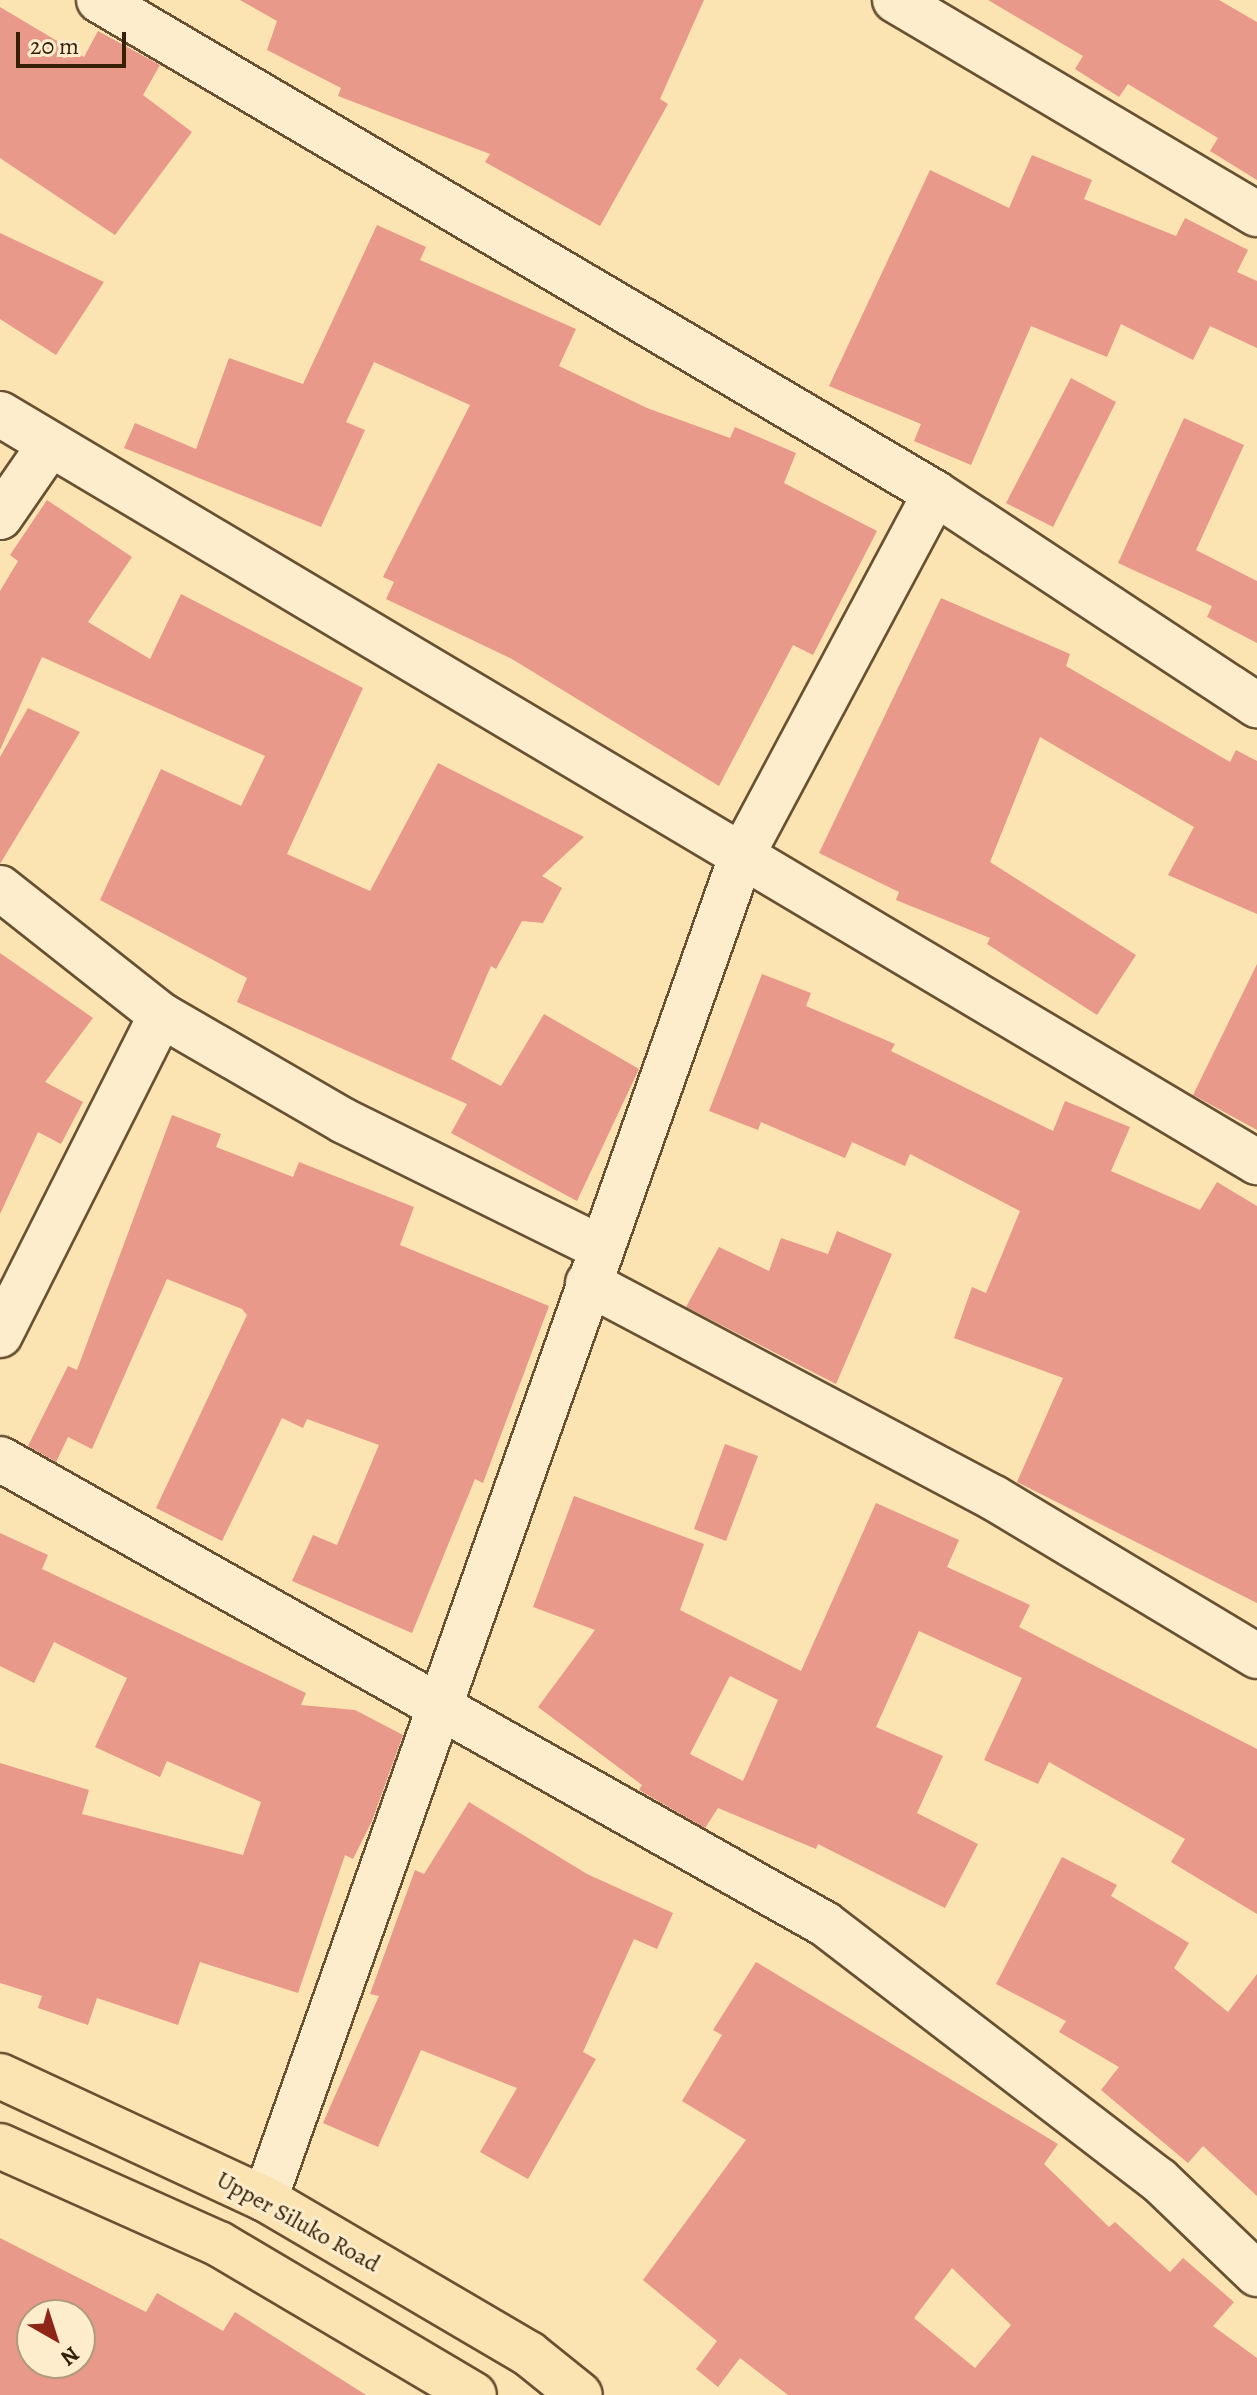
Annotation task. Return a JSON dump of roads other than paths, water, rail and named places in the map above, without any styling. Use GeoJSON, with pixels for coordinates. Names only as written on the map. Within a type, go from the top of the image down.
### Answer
{"type":"FeatureCollection","features":[{"type":"Feature","properties":{"kind":"main road","name":"Upper Siluko Road"},"geometry":{"type":"LineString","coordinates":[[0,2076],[265,2199],[529,2354],[580,2395]]}},
{"type":"Feature","properties":{"kind":"main road"},"geometry":{"type":"LineString","coordinates":[[0,2146],[219,2244],[474,2395]]}},
{"type":"Feature","properties":{"kind":"street"},"geometry":{"type":"LineString","coordinates":[[99,0],[935,493],[1257,705]]}},
{"type":"Feature","properties":{"kind":"street"},"geometry":{"type":"LineString","coordinates":[[895,0],[1257,214]]}},
{"type":"Feature","properties":{"kind":"street"},"geometry":{"type":"LineString","coordinates":[[0,414],[49,446],[1257,1162]]}},
{"type":"Feature","properties":{"kind":"street"},"geometry":{"type":"LineString","coordinates":[[0,517],[49,446]]}},
{"type":"Feature","properties":{"kind":"street"},"geometry":{"type":"LineString","coordinates":[[265,2199],[593,1265],[741,857],[935,493]]}},
{"type":"Feature","properties":{"kind":"street"},"geometry":{"type":"LineString","coordinates":[[0,888],[161,1015],[994,1498],[1257,1656]]}},
{"type":"Feature","properties":{"kind":"street"},"geometry":{"type":"LineString","coordinates":[[0,1335],[161,1015]]}},
{"type":"Feature","properties":{"kind":"street"},"geometry":{"type":"LineString","coordinates":[[0,1459],[438,1702],[825,1924],[1159,2180],[1257,2274]]}}]}
